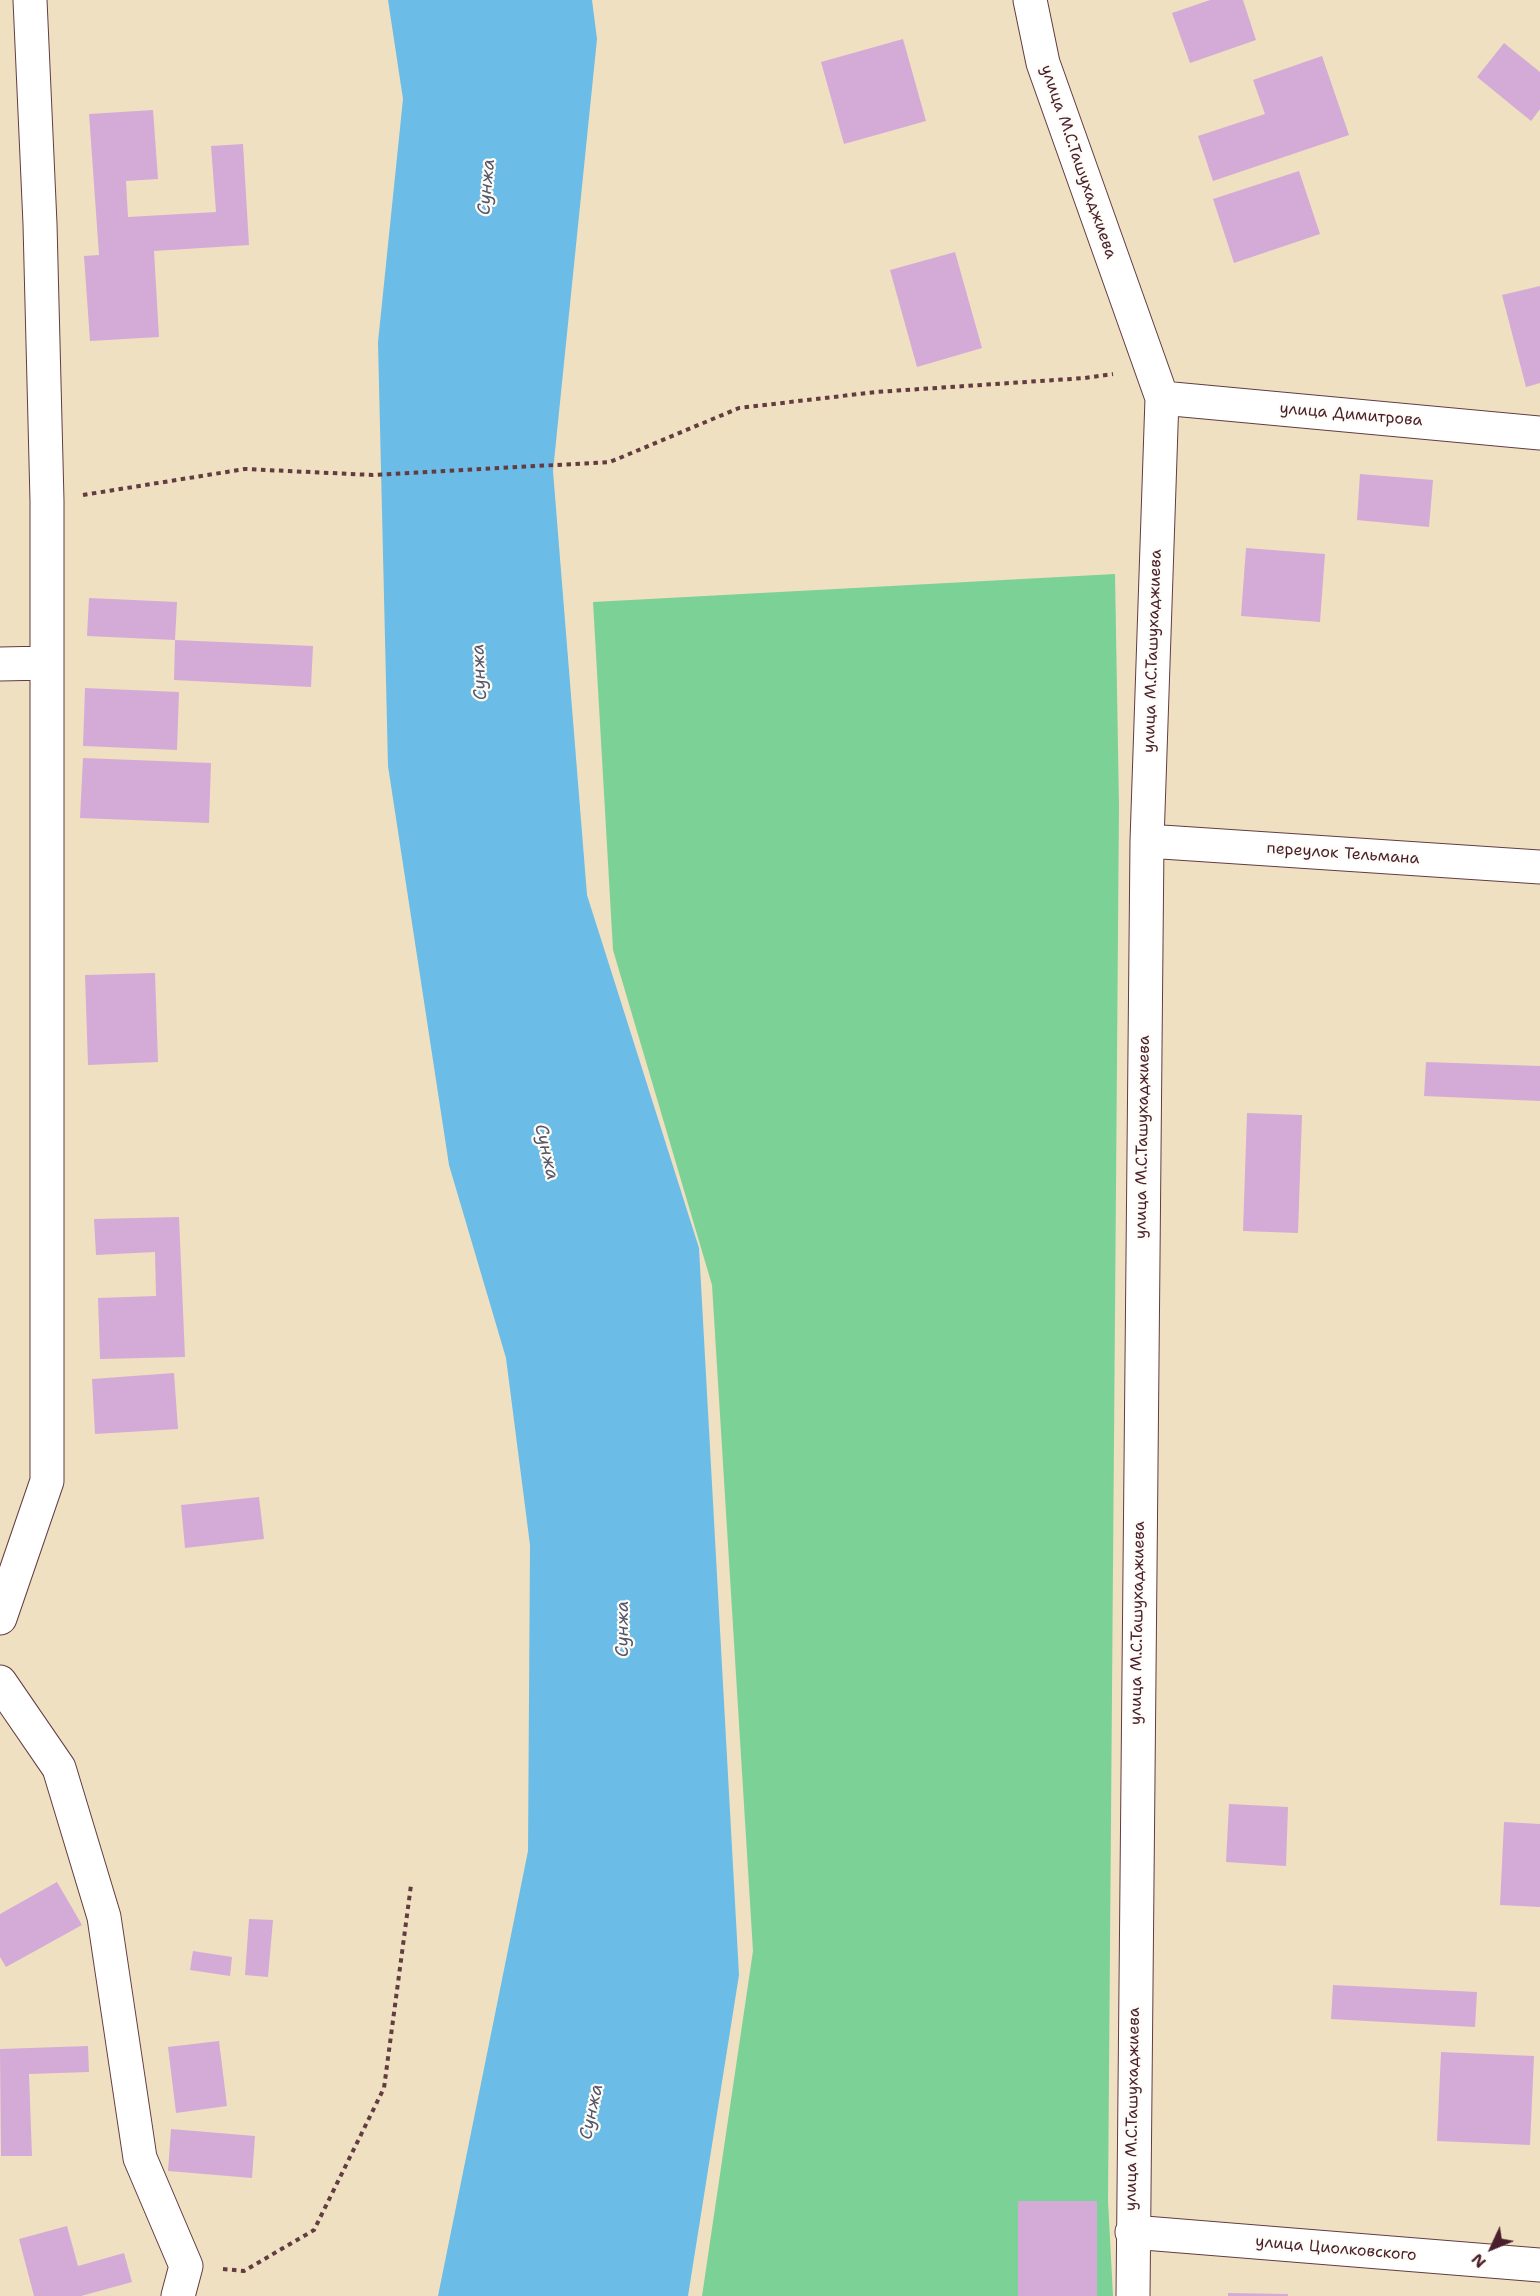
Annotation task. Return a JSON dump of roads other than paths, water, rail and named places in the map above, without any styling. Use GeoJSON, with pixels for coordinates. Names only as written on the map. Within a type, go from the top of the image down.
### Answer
{"type":"FeatureCollection","features":[{"type":"Feature","properties":{"kind":"street"},"geometry":{"type":"LineString","coordinates":[[0,1618],[47,1482],[46,501],[40,224],[30,0]]}},
{"type":"Feature","properties":{"kind":"street","name":"улица М.С.Ташухаджиева"},"geometry":{"type":"LineString","coordinates":[[1030,0],[1042,63],[1162,398],[1147,841],[1133,2296]]}},
{"type":"Feature","properties":{"kind":"street","name":"улица Димитрова"},"geometry":{"type":"LineString","coordinates":[[1162,398],[1540,433]]}},
{"type":"Feature","properties":{"kind":"street"},"geometry":{"type":"LineString","coordinates":[[0,664],[47,663]]}},
{"type":"Feature","properties":{"kind":"street","name":"переулок Тельмана"},"geometry":{"type":"LineString","coordinates":[[1147,841],[1540,867]]}},
{"type":"Feature","properties":{"kind":"street"},"geometry":{"type":"LineString","coordinates":[[0,1682],[58,1768],[104,1917],[140,2158],[182,2281]]}},
{"type":"Feature","properties":{"kind":"street","name":"улица Циолковского"},"geometry":{"type":"LineString","coordinates":[[1132,2232],[1540,2265]]}},
{"type":"Feature","properties":{"kind":"water","name":"Сунжа"},"geometry":{"type":"Polygon","coordinates":[[[388,0],[592,0],[597,39],[553,471],[587,895],[699,1248],[739,1975],[688,2296],[438,2296],[528,1851],[530,1545],[506,1358],[449,1165],[388,766],[378,342],[403,99],[388,0]]]}}]}
